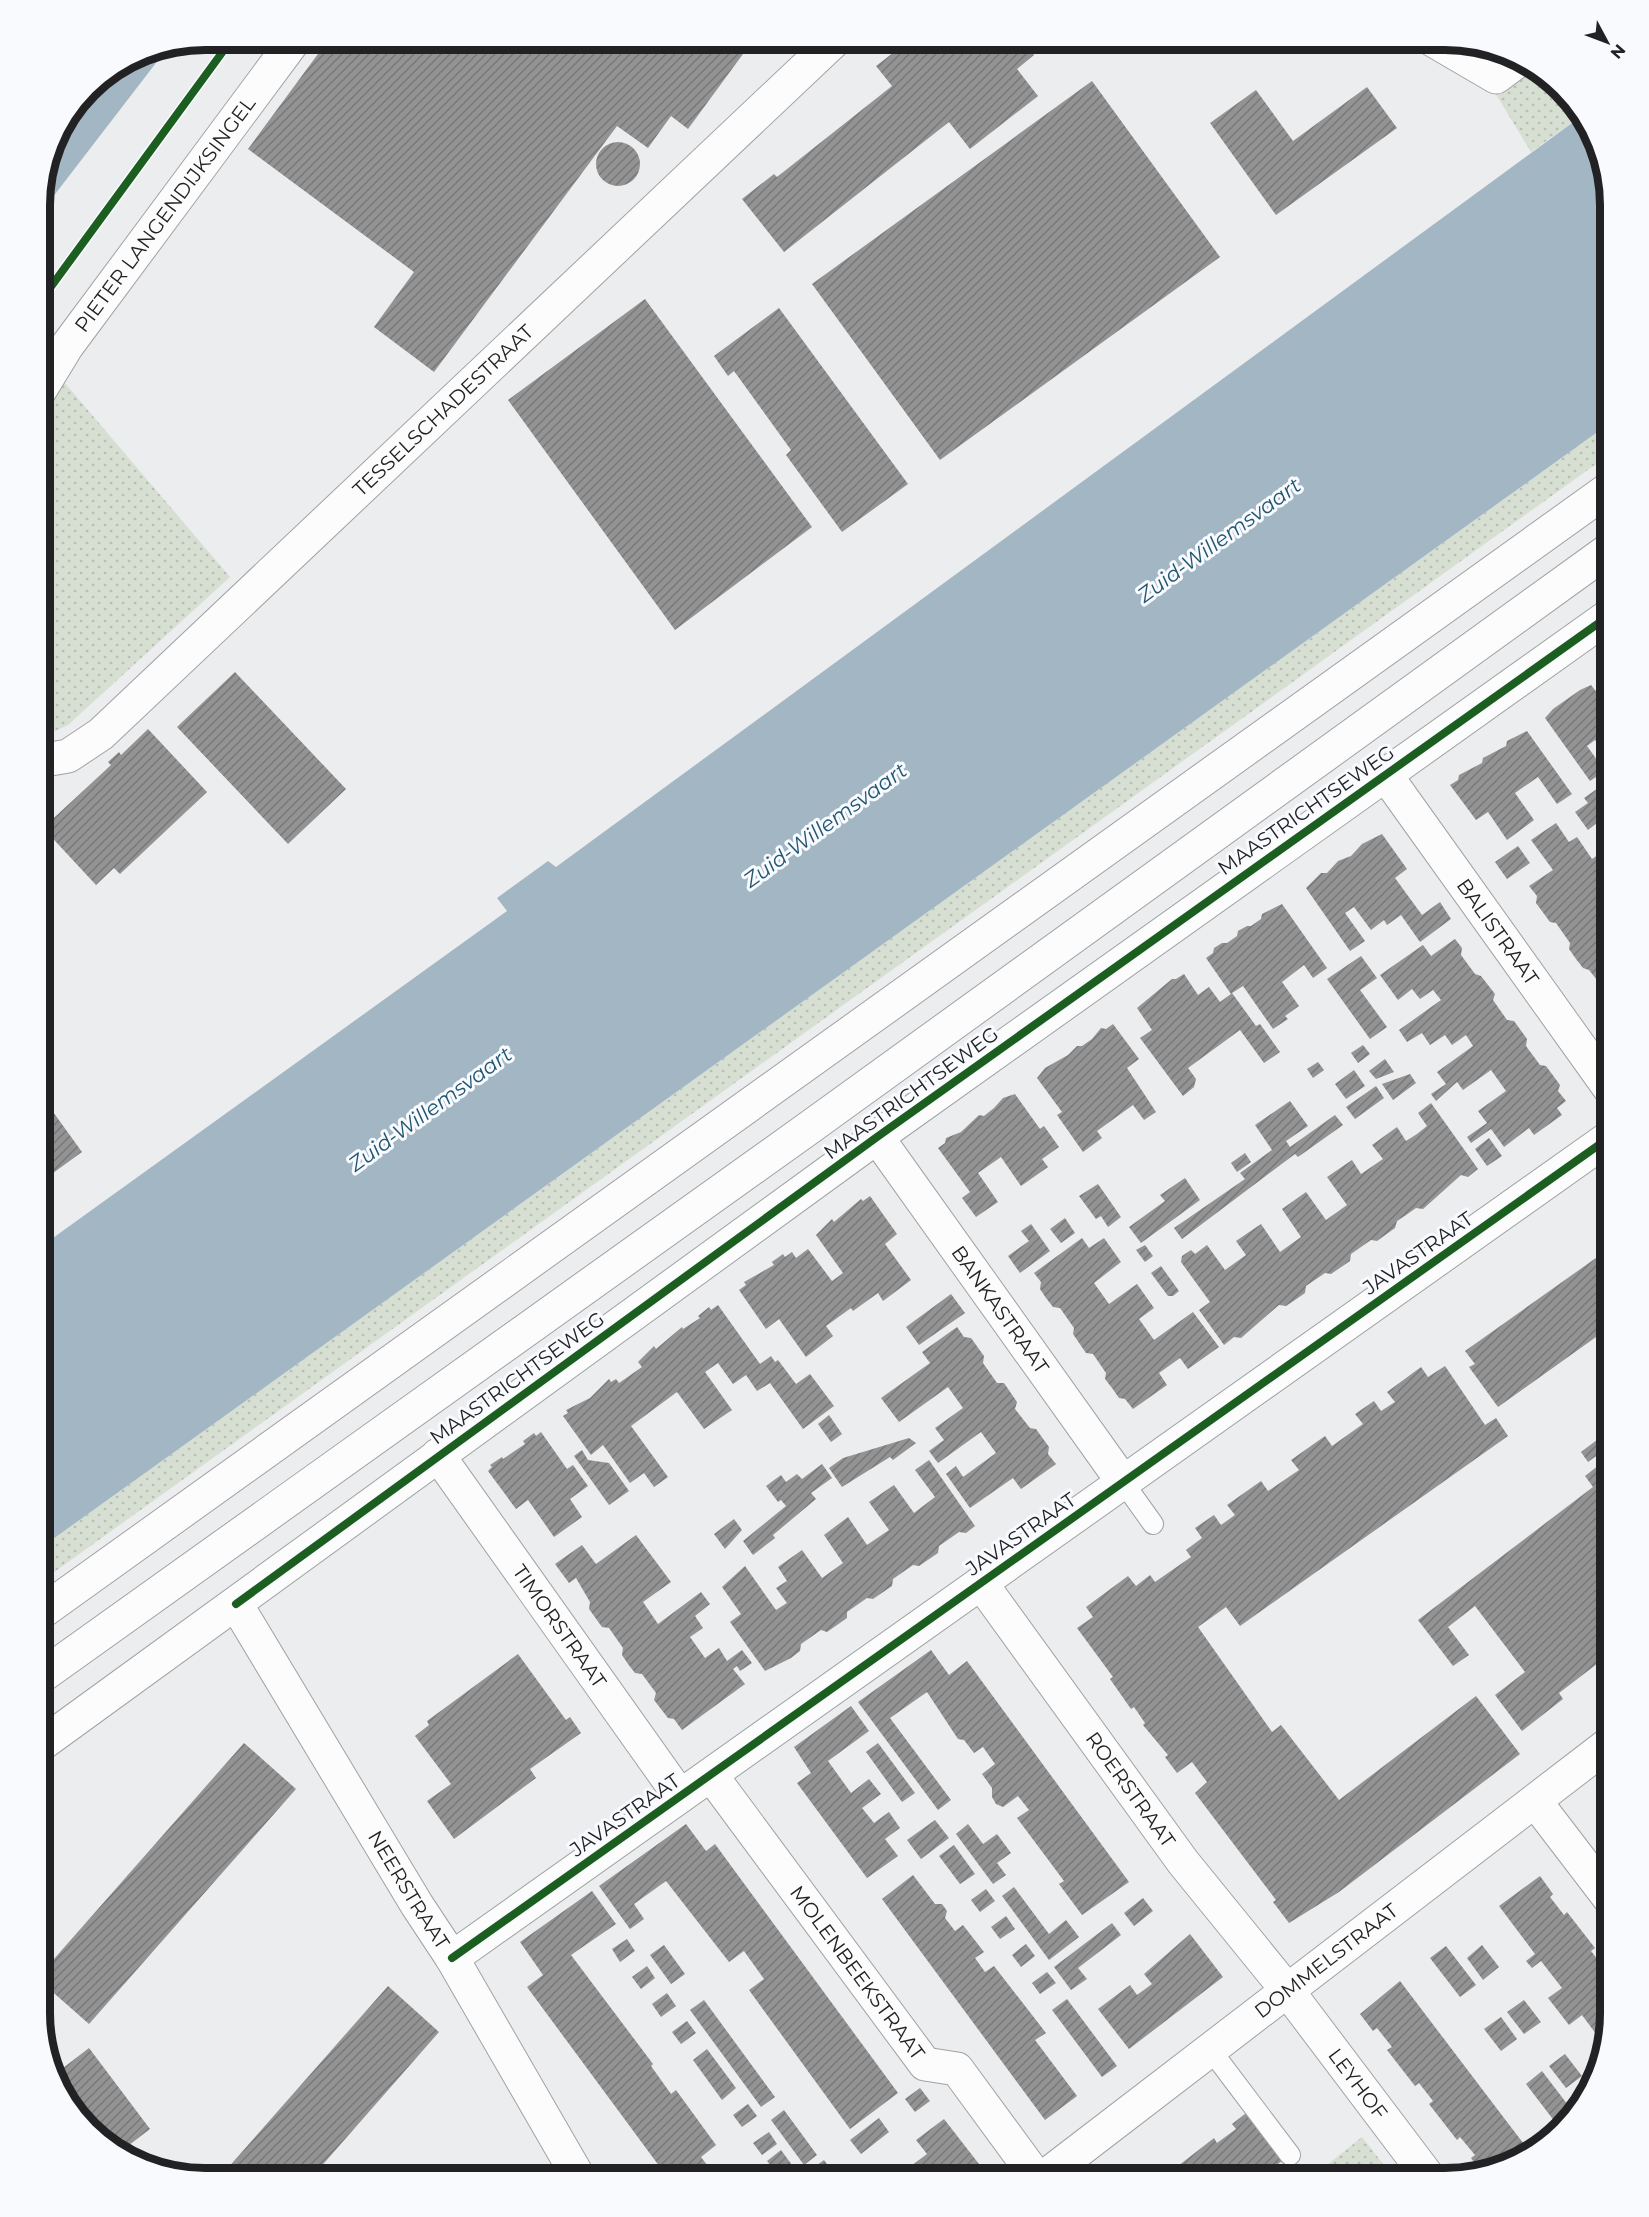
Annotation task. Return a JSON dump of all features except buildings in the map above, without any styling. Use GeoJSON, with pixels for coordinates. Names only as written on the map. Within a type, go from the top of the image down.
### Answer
{"type":"FeatureCollection","features":[{"type":"Feature","properties":{"kind":"street","name":"PIETER LANGENDIJKSINGEL"},"geometry":{"type":"LineString","coordinates":[[50,374],[67,346],[287,50]]}},
{"type":"Feature","properties":{"kind":"street","name":"TESSELSCHADESTRAAT"},"geometry":{"type":"LineString","coordinates":[[50,759],[68,756],[101,734],[824,50]]}},
{"type":"Feature","properties":{"kind":"street"},"geometry":{"type":"LineString","coordinates":[[1450,50],[1496,77],[1512,65]]}},
{"type":"Feature","properties":{"kind":"street"},"geometry":{"type":"LineString","coordinates":[[49,1607],[1600,495]]}},
{"type":"Feature","properties":{"kind":"street","name":"MAASTRICHTSEWEG"},"geometry":{"type":"LineString","coordinates":[[49,1671],[797,1137],[1600,556]]}},
{"type":"Feature","properties":{"kind":"street","name":"MAASTRICHTSEWEG"},"geometry":{"type":"LineString","coordinates":[[49,1739],[877,1137],[1600,622]]}},
{"type":"Feature","properties":{"kind":"street","name":"BALISTRAAT"},"geometry":{"type":"LineString","coordinates":[[1385,774],[1600,1075]]}},
{"type":"Feature","properties":{"kind":"street","name":"BANKASTRAAT"},"geometry":{"type":"LineString","coordinates":[[877,1137],[1124,1482]]}},
{"type":"Feature","properties":{"kind":"street","name":"JAVASTRAAT"},"geometry":{"type":"LineString","coordinates":[[452,1958],[1600,1144]]}},
{"type":"Feature","properties":{"kind":"street","name":"TIMORSTRAAT"},"geometry":{"type":"LineString","coordinates":[[438,1455],[680,1796]]}},
{"type":"Feature","properties":{"kind":"street","name":"ROERSTRAAT"},"geometry":{"type":"LineString","coordinates":[[981,1583],[1183,1862],[1287,1990]]}},
{"type":"Feature","properties":{"kind":"street","name":"NEERSTRAAT"},"geometry":{"type":"LineString","coordinates":[[236,1604],[417,1905],[452,1958],[573,2168]]}},
{"type":"Feature","properties":{"kind":"street","name":"DOMMELSTRAAT"},"geometry":{"type":"LineString","coordinates":[[1056,2168],[1600,1751]]}},
{"type":"Feature","properties":{"kind":"street","name":"MOLENBEEKSTRAAT"},"geometry":{"type":"LineString","coordinates":[[711,1775],[925,2064],[957,2069],[1030,2168]]}},
{"type":"Feature","properties":{"kind":"street"},"geometry":{"type":"LineString","coordinates":[[1535,1801],[1600,1886]]}},
{"type":"Feature","properties":{"kind":"street","name":"LEYHOF"},"geometry":{"type":"LineString","coordinates":[[1287,1990],[1421,2168]]}},
{"type":"Feature","properties":{"kind":"lane"},"geometry":{"type":"LineString","coordinates":[[1124,1482],[1153,1524]]}},
{"type":"Feature","properties":{"kind":"lane"},"geometry":{"type":"LineString","coordinates":[[1210,2049],[1290,2155]]}},
{"type":"Feature","properties":{"kind":"shaded area"},"geometry":{"type":"Polygon","coordinates":[[[1517,68],[1547,88],[1575,121],[1531,152],[1491,86],[1517,68]]]}},
{"type":"Feature","properties":{"kind":"shaded area"},"geometry":{"type":"Polygon","coordinates":[[[58,375],[230,577],[68,725],[50,733],[50,394],[58,375]]]}},
{"type":"Feature","properties":{"kind":"shaded area"},"geometry":{"type":"Polygon","coordinates":[[[1600,430],[1600,461],[49,1576],[49,1542],[1600,430]]]}},
{"type":"Feature","properties":{"kind":"shaded area"},"geometry":{"type":"Polygon","coordinates":[[[1362,2137],[1386,2168],[1323,2168],[1362,2137]]]}},
{"type":"Feature","properties":{"kind":"water"},"geometry":{"type":"Polygon","coordinates":[[[161,56],[50,201],[51,184],[61,145],[70,127],[88,102],[102,88],[127,70],[161,56]]]}},
{"type":"Feature","properties":{"kind":"water","name":"Zuid-Willemsvaart"},"geometry":{"type":"Polygon","coordinates":[[[1575,121],[1584,136],[1597,174],[1600,204],[1600,430],[49,1542],[49,1240],[507,911],[497,898],[548,861],[556,867],[1575,121]]]}},
{"type":"Feature","properties":{"kind":"cycle path"},"geometry":{"type":"LineString","coordinates":[[50,288],[224,50]]}},
{"type":"Feature","properties":{"kind":"cycle path"},"geometry":{"type":"LineString","coordinates":[[236,1604],[877,1137],[1600,622]]}},
{"type":"Feature","properties":{"kind":"cycle path"},"geometry":{"type":"LineString","coordinates":[[452,1958],[1600,1144]]}}]}
